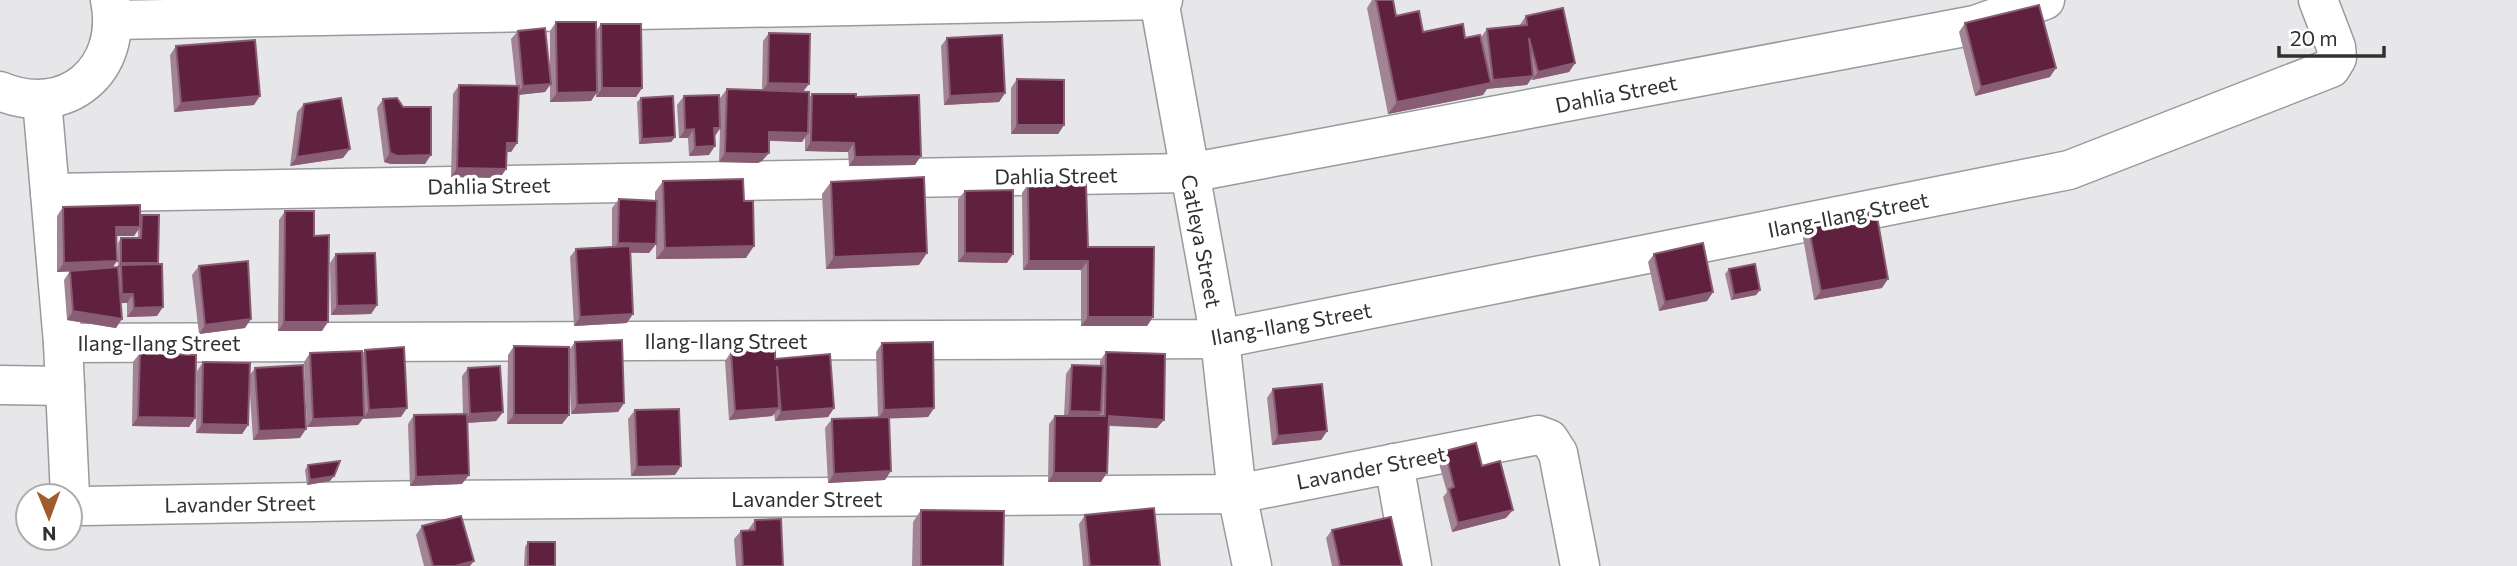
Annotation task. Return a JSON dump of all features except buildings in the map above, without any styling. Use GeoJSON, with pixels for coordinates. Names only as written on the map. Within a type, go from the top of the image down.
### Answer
{"type":"FeatureCollection","features":[{"type":"Feature","properties":{"kind":"street","name":"Catleya Street"},"geometry":{"type":"LineString","coordinates":[[1160,0],[1220,339],[1237,494],[1252,566]]}},
{"type":"Feature","properties":{"kind":"street"},"geometry":{"type":"LineString","coordinates":[[0,91],[17,98],[42,100],[65,94],[85,82],[101,65],[111,43],[112,10],[1160,0]]}},
{"type":"Feature","properties":{"kind":"street","name":"Dahlia Street"},"geometry":{"type":"LineString","coordinates":[[50,192],[1189,173],[1975,25],[2045,0]]}},
{"type":"Feature","properties":{"kind":"street","name":"Ilang-Ilang Street"},"geometry":{"type":"LineString","coordinates":[[63,343],[1220,339],[2069,170],[2331,68],[2337,58],[2336,47],[2318,0]]}},
{"type":"Feature","properties":{"kind":"street"},"geometry":{"type":"LineString","coordinates":[[42,100],[63,343],[69,482]]}},
{"type":"Feature","properties":{"kind":"street"},"geometry":{"type":"LineString","coordinates":[[0,385],[65,386]]}},
{"type":"Feature","properties":{"kind":"street","name":"Lavander Street"},"geometry":{"type":"LineString","coordinates":[[84,506],[444,500],[1237,494],[1538,435],[1549,439],[1558,453],[1580,566]]}},
{"type":"Feature","properties":{"kind":"street"},"geometry":{"type":"LineString","coordinates":[[1394,463],[1412,566]]}}]}
